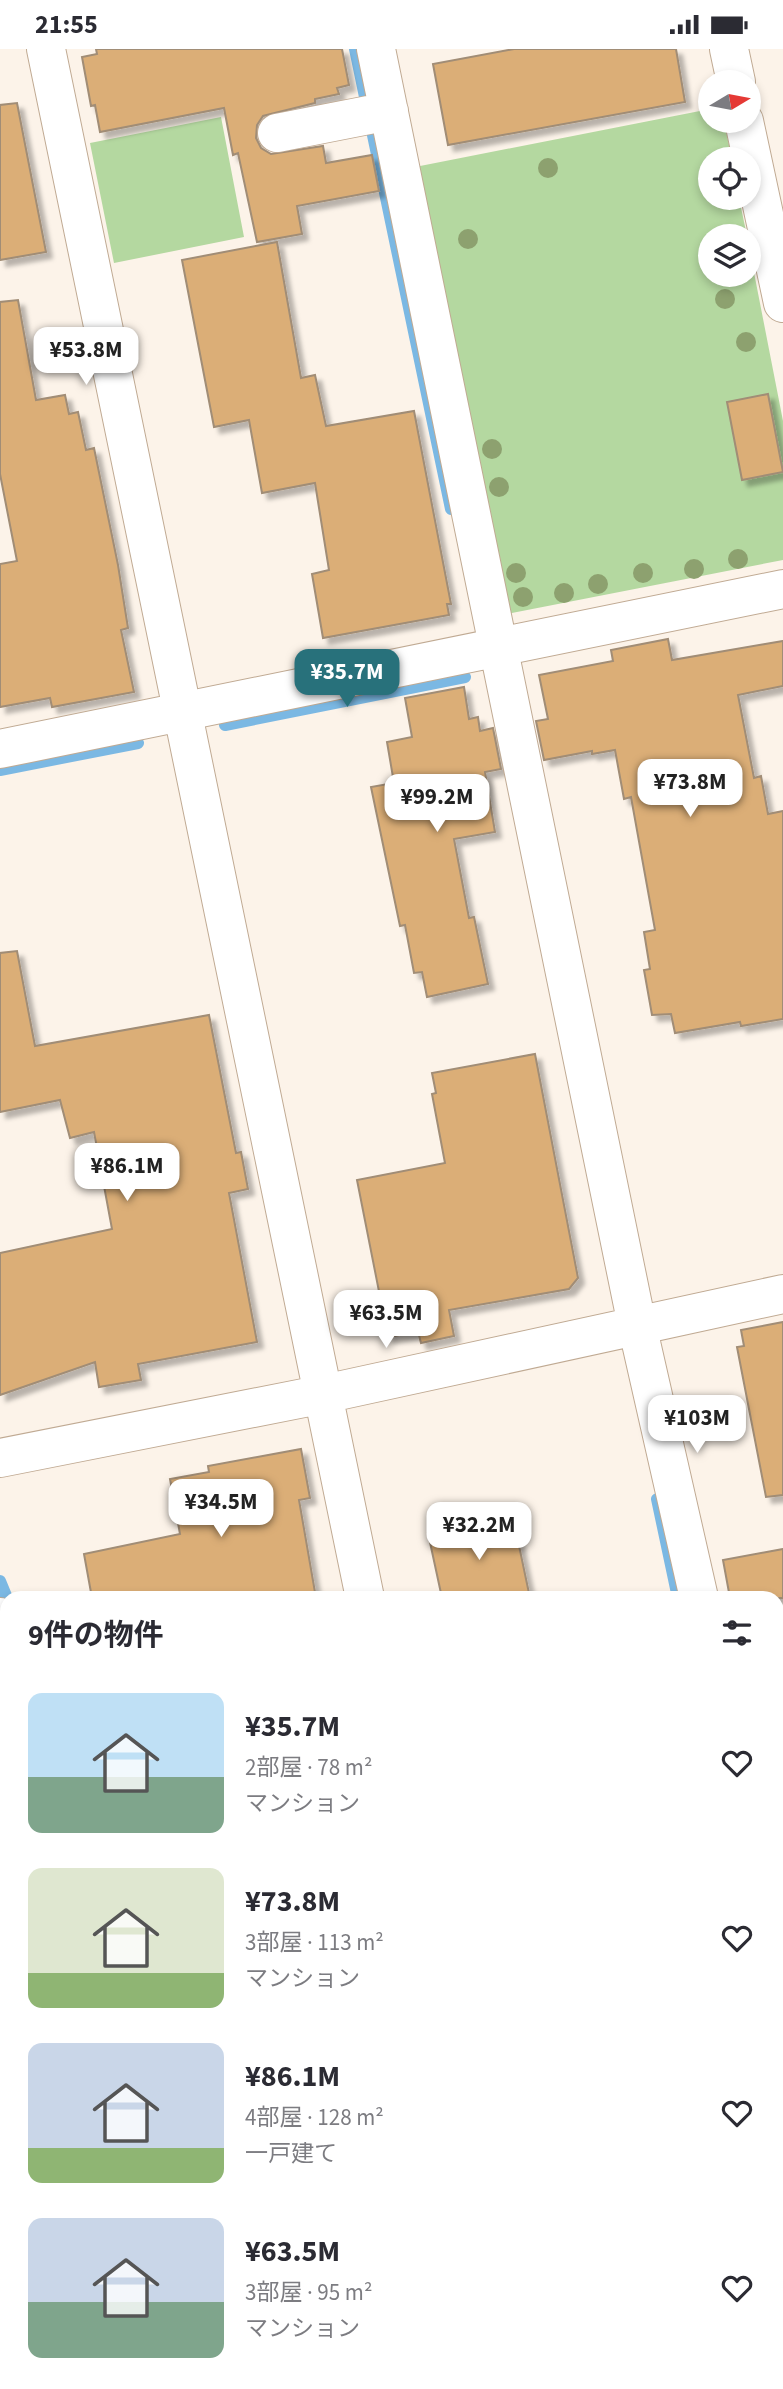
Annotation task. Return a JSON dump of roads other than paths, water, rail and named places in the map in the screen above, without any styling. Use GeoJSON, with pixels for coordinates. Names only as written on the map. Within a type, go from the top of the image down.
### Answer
{"type":"FeatureCollection","features":[{"type":"Feature","properties":{"kind":"street"},"geometry":{"type":"LineString","coordinates":[[46,49],[364,1591]]}},
{"type":"Feature","properties":{"kind":"street"},"geometry":{"type":"LineString","coordinates":[[376,49],[376,114],[498,649],[637,1325],[697,1591]]}},
{"type":"Feature","properties":{"kind":"street"},"geometry":{"type":"LineString","coordinates":[[729,49],[733,70]]}},
{"type":"Feature","properties":{"kind":"street"},"geometry":{"type":"LineString","coordinates":[[277,134],[376,114]]}},
{"type":"Feature","properties":{"kind":"street"},"geometry":{"type":"LineString","coordinates":[[747,133],[783,303]]}},
{"type":"Feature","properties":{"kind":"street"},"geometry":{"type":"LineString","coordinates":[[0,749],[783,589]]}},
{"type":"Feature","properties":{"kind":"street"},"geometry":{"type":"LineString","coordinates":[[0,1458],[324,1394],[783,1294]]}},
{"type":"Feature","properties":{"kind":"waterway"},"geometry":{"type":"LineString","coordinates":[[355,49],[451,509]]}},
{"type":"Feature","properties":{"kind":"waterway"},"geometry":{"type":"LineString","coordinates":[[225,725],[465,677]]}},
{"type":"Feature","properties":{"kind":"waterway"},"geometry":{"type":"LineString","coordinates":[[0,770],[138,743]]}},
{"type":"Feature","properties":{"kind":"waterway"},"geometry":{"type":"LineString","coordinates":[[657,1499],[677,1591]]}},
{"type":"Feature","properties":{"kind":"waterway"},"geometry":{"type":"LineString","coordinates":[[0,1581],[4,1591]]}}]}
